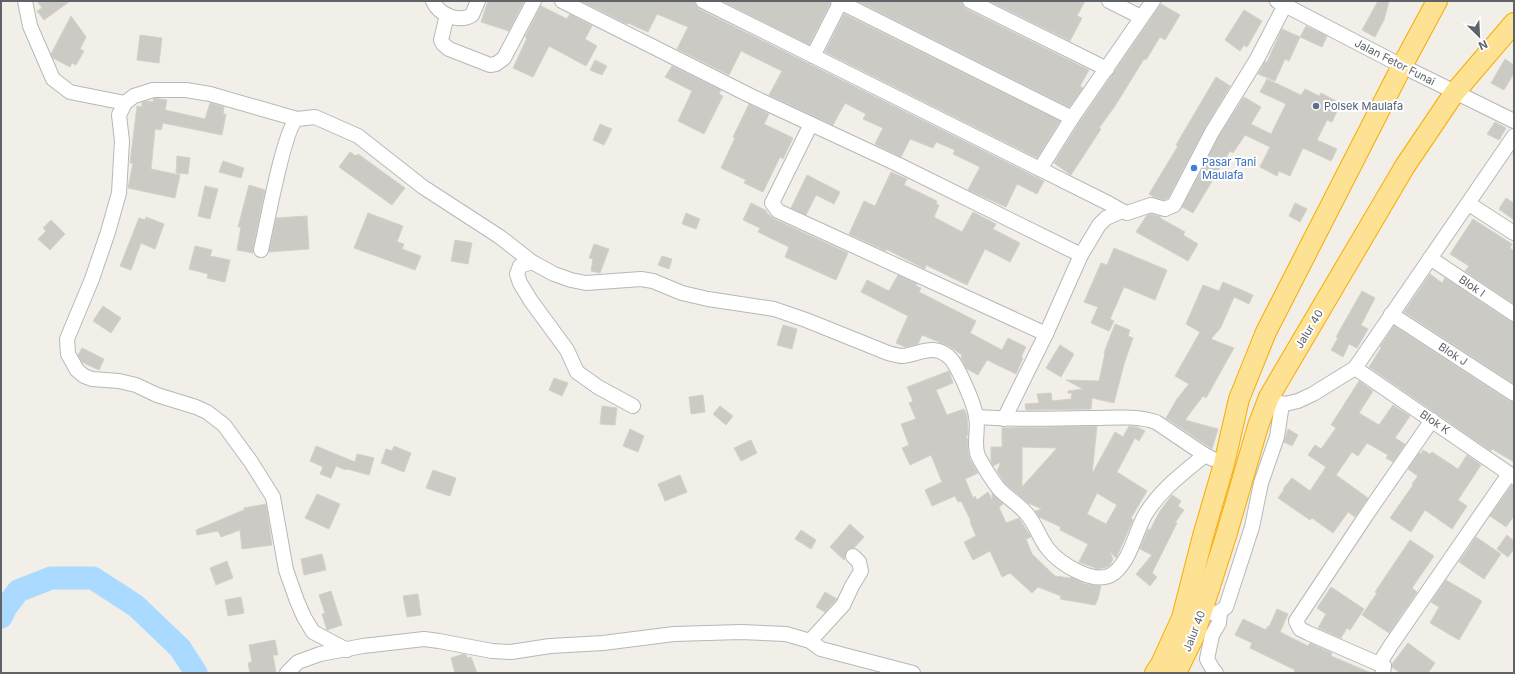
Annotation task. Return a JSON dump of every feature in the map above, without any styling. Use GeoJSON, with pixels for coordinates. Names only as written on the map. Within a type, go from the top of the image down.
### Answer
{"type":"FeatureCollection","features":[{"type":"Feature","properties":{"kind":"highway","name":"Jalur 40"},"geometry":{"type":"LineString","coordinates":[[1155,673],[1161,664],[1182,618],[1203,536],[1224,464],[1239,399],[1266,332],[1402,66],[1437,1]]}},
{"type":"Feature","properties":{"kind":"highway","name":"Jalur 40"},"geometry":{"type":"LineString","coordinates":[[1176,673],[1194,636],[1211,612],[1226,536],[1258,426],[1275,402],[1289,361],[1405,166],[1455,92],[1514,23]]}},
{"type":"Feature","properties":{"kind":"highway"},"geometry":{"type":"LineString","coordinates":[[1203,536],[1210,539],[1226,536]]}},
{"type":"Feature","properties":{"kind":"street"},"geometry":{"type":"LineString","coordinates":[[25,1],[30,26],[53,79],[70,92],[125,103]]}},
{"type":"Feature","properties":{"kind":"street"},"geometry":{"type":"LineString","coordinates":[[433,1],[436,8],[447,15],[463,18],[472,15],[478,1]]}},
{"type":"Feature","properties":{"kind":"street"},"geometry":{"type":"LineString","coordinates":[[447,15],[441,40],[443,44],[449,49],[490,65],[496,64],[504,58],[534,1]]}},
{"type":"Feature","properties":{"kind":"street"},"geometry":{"type":"LineString","coordinates":[[562,1],[751,96],[897,164],[1081,255]]}},
{"type":"Feature","properties":{"kind":"street"},"geometry":{"type":"LineString","coordinates":[[703,1],[1127,213],[1151,205],[1165,209],[1174,205],[1212,132],[1257,59],[1281,3]]}},
{"type":"Feature","properties":{"kind":"street"},"geometry":{"type":"LineString","coordinates":[[813,56],[840,1],[1072,118]]}},
{"type":"Feature","properties":{"kind":"street"},"geometry":{"type":"LineString","coordinates":[[970,1],[1106,69]]}},
{"type":"Feature","properties":{"kind":"street"},"geometry":{"type":"LineString","coordinates":[[1109,1],[1141,17]]}},
{"type":"Feature","properties":{"kind":"street"},"geometry":{"type":"LineString","coordinates":[[1040,169],[1072,118],[1153,1]]}},
{"type":"Feature","properties":{"kind":"street","name":"Jalan Fetor Funai"},"geometry":{"type":"LineString","coordinates":[[1281,3],[1402,66],[1514,121]]}},
{"type":"Feature","properties":{"kind":"street"},"geometry":{"type":"LineString","coordinates":[[347,650],[313,632],[304,617],[286,570],[273,497],[248,458],[224,425],[202,409],[157,395],[136,385],[119,380],[92,379],[84,376],[76,370],[68,354],[67,339],[94,272],[108,232],[119,193],[122,141],[119,115],[125,103],[134,96],[153,90],[186,90],[210,94],[297,119],[315,117],[358,136],[423,187],[500,238],[532,262],[554,274],[579,282],[641,279],[653,281],[682,293],[708,299],[774,309],[806,320],[870,346],[902,356],[928,349],[946,355],[956,366],[977,417],[976,448],[986,471],[999,488],[1032,521],[1042,540],[1053,554],[1064,563],[1092,577],[1106,577],[1114,573],[1124,561],[1152,504],[1177,478],[1205,455]]}},
{"type":"Feature","properties":{"kind":"street"},"geometry":{"type":"LineString","coordinates":[[261,250],[285,146],[292,125],[297,119]]}},
{"type":"Feature","properties":{"kind":"street"},"geometry":{"type":"LineString","coordinates":[[811,124],[772,203],[778,211],[1046,334]]}},
{"type":"Feature","properties":{"kind":"street"},"geometry":{"type":"LineString","coordinates":[[1203,673],[1212,635],[1219,623],[1211,612],[1226,607],[1252,527],[1261,483],[1277,437],[1275,402],[1285,404],[1298,401],[1313,394],[1355,368],[1514,136]]}},
{"type":"Feature","properties":{"kind":"street"},"geometry":{"type":"LineString","coordinates":[[1468,204],[1514,233]]}},
{"type":"Feature","properties":{"kind":"street"},"geometry":{"type":"LineString","coordinates":[[1004,419],[1046,334],[1081,255],[1099,225],[1109,216],[1122,211]]}},
{"type":"Feature","properties":{"kind":"street","name":"Blok I"},"geometry":{"type":"LineString","coordinates":[[1430,258],[1514,314]]}},
{"type":"Feature","properties":{"kind":"street"},"geometry":{"type":"LineString","coordinates":[[532,262],[520,266],[517,274],[520,283],[531,301],[568,350],[577,372],[598,387],[633,406]]}},
{"type":"Feature","properties":{"kind":"street","name":"Blok J"},"geometry":{"type":"LineString","coordinates":[[1391,314],[1514,394]]}},
{"type":"Feature","properties":{"kind":"street","name":"Blok K"},"geometry":{"type":"LineString","coordinates":[[1355,368],[1512,475]]}},
{"type":"Feature","properties":{"kind":"street"},"geometry":{"type":"LineString","coordinates":[[977,417],[1004,419],[1148,419],[1156,422],[1205,455],[1224,464]]}},
{"type":"Feature","properties":{"kind":"street"},"geometry":{"type":"LineString","coordinates":[[1432,420],[1296,621],[1300,629],[1381,668],[1512,475]]}},
{"type":"Feature","properties":{"kind":"street"},"geometry":{"type":"LineString","coordinates":[[810,641],[843,604],[861,571],[859,562],[853,556]]}},
{"type":"Feature","properties":{"kind":"street"},"geometry":{"type":"LineString","coordinates":[[287,673],[298,662],[320,654],[400,641],[424,639],[492,651],[511,652],[550,646],[603,643],[674,634],[741,632],[786,634],[810,641],[821,649],[913,673]]}},
{"type":"Feature","properties":{"kind":"street"},"geometry":{"type":"LineString","coordinates":[[1207,659],[1216,673]]}},
{"type":"Feature","properties":{"kind":"building"},"geometry":{"type":"Polygon","coordinates":[[[37,1],[70,1],[44,20],[37,11],[42,8],[37,1]]]}},
{"type":"Feature","properties":{"kind":"building"},"geometry":{"type":"Polygon","coordinates":[[[488,1],[524,1],[509,31],[481,22],[488,1]]]}},
{"type":"Feature","properties":{"kind":"building"},"geometry":{"type":"Polygon","coordinates":[[[581,1],[695,1],[699,9],[1044,181],[1037,194],[1017,184],[1006,207],[968,190],[980,167],[953,154],[955,150],[936,142],[933,148],[910,139],[901,157],[875,144],[883,128],[863,119],[866,114],[845,103],[833,125],[769,95],[782,71],[741,51],[729,75],[677,49],[688,27],[657,14],[648,32],[628,23],[627,24],[581,1]]]}},
{"type":"Feature","properties":{"kind":"building"},"geometry":{"type":"Polygon","coordinates":[[[722,1],[830,1],[830,4],[809,45],[722,1]]]}},
{"type":"Feature","properties":{"kind":"building"},"geometry":{"type":"Polygon","coordinates":[[[857,1],[962,1],[966,9],[1089,70],[1080,86],[1083,88],[1069,107],[857,1]]]}},
{"type":"Feature","properties":{"kind":"building"},"geometry":{"type":"Polygon","coordinates":[[[989,1],[1085,1],[1077,16],[1082,18],[1070,41],[989,1]]]}},
{"type":"Feature","properties":{"kind":"building"},"geometry":{"type":"Polygon","coordinates":[[[1378,1],[1389,1],[1384,20],[1375,37],[1362,30],[1378,1]]]}},
{"type":"Feature","properties":{"kind":"building"},"geometry":{"type":"Polygon","coordinates":[[[1161,4],[1180,15],[1165,40],[1160,37],[1146,60],[1144,59],[1115,106],[1099,128],[1101,129],[1071,175],[1054,163],[1079,123],[1161,4]]]}},
{"type":"Feature","properties":{"kind":"building"},"geometry":{"type":"Polygon","coordinates":[[[541,6],[567,19],[570,14],[592,26],[585,39],[597,46],[586,66],[549,46],[533,77],[513,68],[527,38],[525,37],[541,6]]]}},
{"type":"Feature","properties":{"kind":"building"},"geometry":{"type":"Polygon","coordinates":[[[1244,10],[1262,21],[1247,47],[1244,45],[1240,51],[1225,40],[1244,10]]]}},
{"type":"Feature","properties":{"kind":"building"},"geometry":{"type":"Polygon","coordinates":[[[844,14],[1060,121],[1037,158],[825,52],[844,14]]]}},
{"type":"Feature","properties":{"kind":"building"},"geometry":{"type":"Polygon","coordinates":[[[71,16],[86,37],[80,49],[84,51],[76,65],[72,63],[70,67],[53,58],[51,54],[71,16]]]}},
{"type":"Feature","properties":{"kind":"building"},"geometry":{"type":"Polygon","coordinates":[[[1306,26],[1327,36],[1322,47],[1300,37],[1306,26]]]}},
{"type":"Feature","properties":{"kind":"building"},"geometry":{"type":"Polygon","coordinates":[[[1282,29],[1300,37],[1289,61],[1285,59],[1275,81],[1258,74],[1265,62],[1267,62],[1282,29]]]}},
{"type":"Feature","properties":{"kind":"building"},"geometry":{"type":"Polygon","coordinates":[[[140,35],[162,38],[159,63],[137,60],[140,35]]]}},
{"type":"Feature","properties":{"kind":"building"},"geometry":{"type":"Polygon","coordinates":[[[1505,59],[1514,65],[1514,73],[1504,90],[1491,83],[1505,59]]]}},
{"type":"Feature","properties":{"kind":"building"},"geometry":{"type":"Polygon","coordinates":[[[595,60],[607,66],[602,75],[590,70],[595,60]]]}},
{"type":"Feature","properties":{"kind":"building"},"geometry":{"type":"Polygon","coordinates":[[[672,66],[721,90],[719,94],[723,96],[704,134],[678,121],[692,91],[665,77],[672,66]]]}},
{"type":"Feature","properties":{"kind":"building"},"geometry":{"type":"Polygon","coordinates":[[[1216,77],[1230,86],[1205,128],[1168,198],[1164,200],[1154,197],[1149,194],[1178,146],[1176,145],[1216,77]]]}},
{"type":"Feature","properties":{"kind":"building"},"geometry":{"type":"Polygon","coordinates":[[[1267,79],[1301,95],[1305,89],[1319,96],[1321,93],[1336,101],[1333,107],[1338,109],[1332,122],[1327,120],[1317,140],[1337,149],[1331,161],[1303,148],[1290,176],[1279,171],[1277,176],[1260,167],[1270,147],[1245,135],[1233,153],[1230,151],[1193,213],[1182,207],[1219,136],[1244,97],[1261,107],[1251,124],[1271,134],[1286,104],[1260,92],[1267,79]]]}},
{"type":"Feature","properties":{"kind":"building"},"geometry":{"type":"Polygon","coordinates":[[[154,98],[167,100],[165,110],[205,119],[210,103],[224,107],[223,114],[226,114],[222,135],[163,123],[161,130],[155,129],[151,169],[180,175],[175,198],[128,188],[133,163],[130,163],[137,106],[142,107],[142,102],[153,102],[154,98]]]}},
{"type":"Feature","properties":{"kind":"building"},"geometry":{"type":"Polygon","coordinates":[[[749,104],[769,114],[764,124],[793,138],[783,159],[780,157],[763,192],[744,183],[746,180],[721,168],[735,138],[733,137],[749,104]]]}},
{"type":"Feature","properties":{"kind":"building"},"geometry":{"type":"Polygon","coordinates":[[[1495,122],[1506,128],[1499,140],[1487,134],[1495,122]]]}},
{"type":"Feature","properties":{"kind":"building"},"geometry":{"type":"Polygon","coordinates":[[[600,124],[612,129],[604,145],[593,140],[600,124]]]}},
{"type":"Feature","properties":{"kind":"building"},"geometry":{"type":"Polygon","coordinates":[[[350,152],[356,156],[358,154],[405,188],[392,205],[339,167],[350,152]]]}},
{"type":"Feature","properties":{"kind":"building"},"geometry":{"type":"Polygon","coordinates":[[[177,156],[190,158],[188,174],[176,173],[177,156]]]}},
{"type":"Feature","properties":{"kind":"building"},"geometry":{"type":"Polygon","coordinates":[[[223,161],[244,168],[241,178],[219,172],[223,161]]]}},
{"type":"Feature","properties":{"kind":"building"},"geometry":{"type":"Polygon","coordinates":[[[891,172],[907,179],[904,185],[937,201],[936,204],[939,205],[934,217],[962,232],[973,212],[996,224],[993,229],[1020,243],[1010,262],[985,249],[967,285],[926,265],[925,269],[886,249],[886,251],[849,234],[864,201],[875,206],[891,172]]]}},
{"type":"Feature","properties":{"kind":"building"},"geometry":{"type":"Polygon","coordinates":[[[807,175],[840,192],[834,204],[816,195],[806,215],[791,208],[807,175]]]}},
{"type":"Feature","properties":{"kind":"building"},"geometry":{"type":"Polygon","coordinates":[[[249,185],[265,190],[253,253],[237,250],[241,227],[238,227],[249,185]]]}},
{"type":"Feature","properties":{"kind":"building"},"geometry":{"type":"Polygon","coordinates":[[[205,186],[218,189],[210,219],[198,216],[205,186]]]}},
{"type":"Feature","properties":{"kind":"building"},"geometry":{"type":"Polygon","coordinates":[[[1506,198],[1514,203],[1514,220],[1499,209],[1506,198]]]}},
{"type":"Feature","properties":{"kind":"building"},"geometry":{"type":"Polygon","coordinates":[[[751,203],[767,211],[766,212],[774,219],[848,253],[836,280],[785,257],[789,247],[758,232],[760,228],[743,220],[751,203]]]}},
{"type":"Feature","properties":{"kind":"building"},"geometry":{"type":"Polygon","coordinates":[[[1295,203],[1307,209],[1300,222],[1289,216],[1295,203]]]}},
{"type":"Feature","properties":{"kind":"building"},"geometry":{"type":"Polygon","coordinates":[[[368,213],[403,226],[397,242],[404,244],[402,249],[421,256],[415,270],[354,248],[368,213]]]}},
{"type":"Feature","properties":{"kind":"building"},"geometry":{"type":"Polygon","coordinates":[[[686,213],[700,219],[696,229],[682,224],[686,213]]]}},
{"type":"Feature","properties":{"kind":"building"},"geometry":{"type":"Polygon","coordinates":[[[1151,214],[1161,217],[1160,218],[1185,232],[1183,235],[1198,244],[1188,261],[1136,232],[1147,215],[1151,214]]]}},
{"type":"Feature","properties":{"kind":"building"},"geometry":{"type":"Polygon","coordinates":[[[307,216],[309,249],[269,252],[276,218],[307,216]]]}},
{"type":"Feature","properties":{"kind":"building"},"geometry":{"type":"Polygon","coordinates":[[[146,217],[164,224],[155,249],[141,243],[131,270],[120,266],[139,218],[145,220],[146,217]]]}},
{"type":"Feature","properties":{"kind":"building"},"geometry":{"type":"Polygon","coordinates":[[[1473,219],[1512,244],[1510,248],[1514,251],[1514,304],[1465,271],[1469,266],[1450,254],[1473,219]]]}},
{"type":"Feature","properties":{"kind":"building"},"geometry":{"type":"Polygon","coordinates":[[[51,220],[65,234],[50,250],[38,239],[46,231],[43,228],[51,220]]]}},
{"type":"Feature","properties":{"kind":"building"},"geometry":{"type":"Polygon","coordinates":[[[455,240],[472,243],[468,264],[451,261],[455,240]]]}},
{"type":"Feature","properties":{"kind":"building"},"geometry":{"type":"Polygon","coordinates":[[[594,244],[609,249],[600,273],[591,271],[593,259],[589,258],[594,244]]]}},
{"type":"Feature","properties":{"kind":"building"},"geometry":{"type":"Polygon","coordinates":[[[195,246],[212,250],[210,256],[230,260],[225,282],[207,278],[208,274],[189,269],[195,246]]]}},
{"type":"Feature","properties":{"kind":"building"},"geometry":{"type":"Polygon","coordinates":[[[1114,248],[1167,270],[1155,300],[1124,287],[1110,319],[1114,321],[1109,331],[1091,323],[1098,307],[1084,302],[1101,263],[1107,265],[1114,248]]]}},
{"type":"Feature","properties":{"kind":"building"},"geometry":{"type":"Polygon","coordinates":[[[662,256],[672,259],[669,269],[658,265],[662,256]]]}},
{"type":"Feature","properties":{"kind":"building"},"geometry":{"type":"Polygon","coordinates":[[[1430,274],[1442,283],[1445,278],[1509,321],[1514,322],[1514,384],[1404,312],[1430,274]]]}},
{"type":"Feature","properties":{"kind":"building"},"geometry":{"type":"Polygon","coordinates":[[[898,275],[917,284],[916,286],[921,288],[919,292],[976,321],[970,333],[1002,350],[1008,338],[1026,347],[1021,357],[1023,358],[1016,374],[987,360],[978,375],[967,369],[961,358],[962,355],[949,346],[922,335],[918,344],[905,347],[896,343],[908,316],[861,292],[867,280],[889,291],[898,275]]]}},
{"type":"Feature","properties":{"kind":"building"},"geometry":{"type":"Polygon","coordinates":[[[1223,282],[1253,295],[1249,304],[1234,297],[1221,327],[1211,339],[1234,348],[1206,398],[1203,396],[1185,420],[1218,429],[1212,449],[1166,418],[1177,399],[1189,384],[1175,376],[1200,332],[1186,324],[1203,285],[1219,291],[1223,282]]]}},
{"type":"Feature","properties":{"kind":"building"},"geometry":{"type":"Polygon","coordinates":[[[1362,291],[1375,298],[1361,325],[1368,329],[1357,348],[1349,344],[1343,357],[1331,350],[1338,338],[1336,337],[1362,291]]]}},
{"type":"Feature","properties":{"kind":"building"},"geometry":{"type":"Polygon","coordinates":[[[103,306],[121,318],[111,333],[93,321],[103,306]]]}},
{"type":"Feature","properties":{"kind":"building"},"geometry":{"type":"Polygon","coordinates":[[[1115,324],[1130,330],[1128,336],[1133,338],[1124,364],[1114,403],[1092,398],[1091,409],[1026,410],[1025,404],[1039,403],[1037,394],[1051,393],[1052,401],[1071,399],[1072,393],[1068,393],[1068,391],[1083,389],[1066,380],[1099,381],[1104,353],[1115,324]]]}},
{"type":"Feature","properties":{"kind":"building"},"geometry":{"type":"Polygon","coordinates":[[[783,325],[797,329],[792,349],[777,345],[783,325]]]}},
{"type":"Feature","properties":{"kind":"building"},"geometry":{"type":"Polygon","coordinates":[[[1394,326],[1509,401],[1514,402],[1514,462],[1492,449],[1491,451],[1369,367],[1394,326]]]}},
{"type":"Feature","properties":{"kind":"building"},"geometry":{"type":"Polygon","coordinates":[[[1060,345],[1074,354],[1061,377],[1046,368],[1060,345]]]}},
{"type":"Feature","properties":{"kind":"building"},"geometry":{"type":"Polygon","coordinates":[[[82,348],[104,359],[99,370],[82,362],[78,355],[82,348]]]}},
{"type":"Feature","properties":{"kind":"building"},"geometry":{"type":"Polygon","coordinates":[[[949,371],[953,383],[936,390],[947,415],[964,409],[967,415],[968,435],[966,436],[968,440],[968,452],[970,460],[978,473],[965,479],[973,498],[975,496],[977,500],[988,492],[992,500],[992,493],[1003,504],[999,507],[1006,523],[1019,518],[1031,537],[1026,539],[1032,554],[1055,576],[1071,577],[1085,584],[1101,586],[1095,605],[1060,599],[1061,596],[1038,587],[1032,593],[1010,573],[1002,577],[990,551],[973,560],[964,542],[976,536],[970,522],[971,521],[961,501],[958,502],[955,496],[932,506],[925,490],[942,482],[931,455],[910,465],[902,448],[909,445],[901,424],[916,419],[909,403],[913,401],[907,387],[949,371]]]}},
{"type":"Feature","properties":{"kind":"building"},"geometry":{"type":"Polygon","coordinates":[[[554,378],[568,383],[562,396],[549,390],[554,378]]]}},
{"type":"Feature","properties":{"kind":"building"},"geometry":{"type":"Polygon","coordinates":[[[1359,381],[1373,391],[1359,413],[1379,425],[1393,405],[1410,416],[1395,438],[1405,444],[1393,462],[1386,458],[1388,455],[1367,443],[1358,456],[1352,452],[1336,475],[1368,498],[1355,517],[1348,512],[1333,533],[1312,518],[1310,520],[1278,498],[1292,478],[1310,491],[1326,467],[1308,455],[1315,445],[1321,449],[1336,428],[1331,425],[1359,381]]]}},
{"type":"Feature","properties":{"kind":"building"},"geometry":{"type":"Polygon","coordinates":[[[703,395],[705,412],[691,414],[689,397],[703,395]]]}},
{"type":"Feature","properties":{"kind":"building"},"geometry":{"type":"Polygon","coordinates":[[[602,406],[617,408],[615,425],[600,424],[602,406]]]}},
{"type":"Feature","properties":{"kind":"building"},"geometry":{"type":"Polygon","coordinates":[[[720,406],[733,416],[726,425],[713,414],[720,406]]]}},
{"type":"Feature","properties":{"kind":"building"},"geometry":{"type":"Polygon","coordinates":[[[1097,426],[1092,474],[1115,432],[1123,437],[1129,426],[1137,427],[1145,431],[1139,441],[1135,438],[1117,472],[1147,491],[1131,518],[1133,520],[1116,558],[1110,552],[1113,560],[1109,566],[1098,569],[1079,562],[1088,544],[1060,530],[1061,527],[1039,517],[1035,511],[1042,509],[1028,503],[1005,483],[997,471],[1001,462],[993,466],[991,462],[991,447],[1002,447],[1002,428],[1097,426]],[[1022,447],[1022,487],[1057,448],[1022,447]],[[1097,493],[1087,514],[1106,524],[1117,505],[1097,493]]]}},
{"type":"Feature","properties":{"kind":"building"},"geometry":{"type":"Polygon","coordinates":[[[630,429],[644,436],[638,452],[623,446],[630,429]]]}},
{"type":"Feature","properties":{"kind":"building"},"geometry":{"type":"Polygon","coordinates":[[[1288,429],[1298,435],[1292,446],[1284,442],[1288,429]]]}},
{"type":"Feature","properties":{"kind":"building"},"geometry":{"type":"Polygon","coordinates":[[[751,440],[757,453],[741,461],[734,448],[751,440]]]}},
{"type":"Feature","properties":{"kind":"building"},"geometry":{"type":"Polygon","coordinates":[[[316,446],[355,462],[357,454],[374,458],[369,475],[346,470],[336,466],[331,478],[320,474],[323,467],[310,461],[316,446]]]}},
{"type":"Feature","properties":{"kind":"building"},"geometry":{"type":"Polygon","coordinates":[[[394,446],[411,453],[404,472],[381,463],[386,449],[392,451],[394,446]]]}},
{"type":"Feature","properties":{"kind":"building"},"geometry":{"type":"Polygon","coordinates":[[[1423,450],[1430,454],[1432,452],[1458,469],[1467,455],[1481,465],[1458,500],[1467,506],[1452,529],[1425,510],[1411,532],[1390,518],[1418,476],[1408,469],[1419,453],[1421,454],[1423,450]]]}},
{"type":"Feature","properties":{"kind":"building"},"geometry":{"type":"Polygon","coordinates":[[[433,470],[456,478],[450,496],[426,488],[433,470]]]}},
{"type":"Feature","properties":{"kind":"building"},"geometry":{"type":"Polygon","coordinates":[[[680,475],[687,492],[665,501],[658,484],[680,475]]]}},
{"type":"Feature","properties":{"kind":"building"},"geometry":{"type":"Polygon","coordinates":[[[1512,485],[1514,485],[1514,516],[1506,527],[1490,516],[1512,485]]]}},
{"type":"Feature","properties":{"kind":"building"},"geometry":{"type":"Polygon","coordinates":[[[317,494],[340,504],[329,529],[305,518],[317,494]]]}},
{"type":"Feature","properties":{"kind":"building"},"geometry":{"type":"Polygon","coordinates":[[[1172,495],[1181,501],[1178,506],[1184,510],[1175,523],[1177,523],[1152,573],[1157,577],[1150,586],[1136,574],[1152,555],[1140,549],[1148,529],[1150,530],[1160,511],[1172,495]]]}},
{"type":"Feature","properties":{"kind":"building"},"geometry":{"type":"Polygon","coordinates":[[[266,504],[272,545],[242,549],[240,530],[221,537],[218,531],[197,535],[196,530],[244,510],[244,508],[266,504]]]}},
{"type":"Feature","properties":{"kind":"building"},"geometry":{"type":"Polygon","coordinates":[[[850,524],[864,537],[854,548],[847,550],[844,560],[830,547],[850,524]]]}},
{"type":"Feature","properties":{"kind":"building"},"geometry":{"type":"Polygon","coordinates":[[[801,530],[816,540],[811,549],[795,539],[801,530]]]}},
{"type":"Feature","properties":{"kind":"building"},"geometry":{"type":"Polygon","coordinates":[[[1507,535],[1514,541],[1514,549],[1508,557],[1497,549],[1507,535]]]}},
{"type":"Feature","properties":{"kind":"building"},"geometry":{"type":"Polygon","coordinates":[[[1476,537],[1501,554],[1484,579],[1459,562],[1476,537]]]}},
{"type":"Feature","properties":{"kind":"building"},"geometry":{"type":"Polygon","coordinates":[[[1410,540],[1434,556],[1412,588],[1417,592],[1389,633],[1362,615],[1377,593],[1375,592],[1410,540]]]}},
{"type":"Feature","properties":{"kind":"building"},"geometry":{"type":"Polygon","coordinates":[[[322,554],[326,570],[304,575],[301,559],[322,554]]]}},
{"type":"Feature","properties":{"kind":"building"},"geometry":{"type":"Polygon","coordinates":[[[227,561],[233,578],[216,585],[210,568],[227,561]]]}},
{"type":"Feature","properties":{"kind":"building"},"geometry":{"type":"Polygon","coordinates":[[[1446,580],[1482,601],[1459,640],[1430,623],[1439,607],[1431,602],[1446,580]]]}},
{"type":"Feature","properties":{"kind":"building"},"geometry":{"type":"Polygon","coordinates":[[[1331,587],[1364,609],[1350,630],[1347,628],[1341,638],[1318,628],[1326,614],[1317,608],[1331,587]]]}},
{"type":"Feature","properties":{"kind":"building"},"geometry":{"type":"Polygon","coordinates":[[[331,591],[342,625],[327,630],[322,614],[325,613],[319,595],[331,591]]]}},
{"type":"Feature","properties":{"kind":"building"},"geometry":{"type":"Polygon","coordinates":[[[825,592],[837,599],[825,612],[816,607],[825,592]]]}},
{"type":"Feature","properties":{"kind":"building"},"geometry":{"type":"Polygon","coordinates":[[[418,594],[421,615],[407,617],[403,596],[418,594]]]}},
{"type":"Feature","properties":{"kind":"building"},"geometry":{"type":"Polygon","coordinates":[[[241,597],[244,613],[228,616],[225,600],[241,597]]]}},
{"type":"Feature","properties":{"kind":"building"},"geometry":{"type":"Polygon","coordinates":[[[1277,609],[1288,614],[1280,632],[1308,646],[1310,643],[1332,653],[1331,656],[1371,673],[1294,673],[1295,670],[1250,648],[1252,643],[1235,635],[1243,619],[1266,630],[1268,626],[1269,627],[1277,609]]]}},
{"type":"Feature","properties":{"kind":"building"},"geometry":{"type":"Polygon","coordinates":[[[275,640],[278,655],[273,655],[276,673],[250,673],[248,663],[252,662],[249,645],[275,640]]]}},
{"type":"Feature","properties":{"kind":"building"},"geometry":{"type":"Polygon","coordinates":[[[1408,643],[1435,663],[1428,673],[1400,673],[1392,667],[1392,664],[1408,643]]]}},
{"type":"Feature","properties":{"kind":"building"},"geometry":{"type":"Polygon","coordinates":[[[463,654],[466,655],[467,658],[471,657],[477,673],[455,673],[451,658],[463,654]]]}},
{"type":"Feature","properties":{"kind":"waterway"},"geometry":{"type":"LineString","coordinates":[[1,617],[6,607],[18,591],[51,578],[93,578],[136,606],[180,648],[196,673]]}},
{"type":"Feature","properties":{"kind":"place","name":"Polsek Maulafa"},"geometry":{"type":"Point","coordinates":[1316,106]}},
{"type":"Feature","properties":{"kind":"place","name":"Pasar Tani Maulafa"},"geometry":{"type":"Point","coordinates":[1194,168]}}]}
